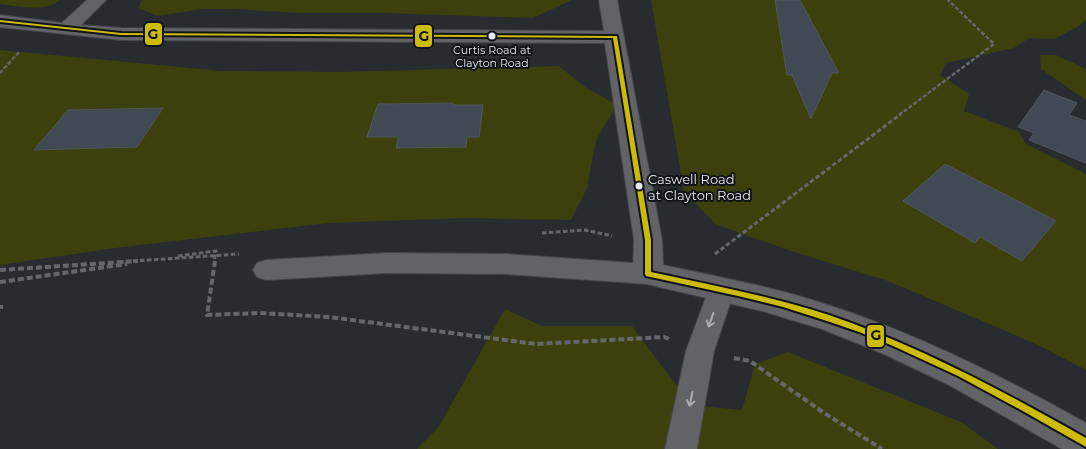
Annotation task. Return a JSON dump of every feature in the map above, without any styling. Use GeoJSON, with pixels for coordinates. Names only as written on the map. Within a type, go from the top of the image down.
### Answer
{"type":"FeatureCollection","features":[{"type":"Feature","properties":{"kind":"street"},"geometry":{"type":"LineString","coordinates":[[66,30],[98,0]]}},
{"type":"Feature","properties":{"kind":"street"},"geometry":{"type":"LineString","coordinates":[[608,0],[648,240],[648,274],[722,289],[830,318],[916,354],[986,388],[1086,443]]}},
{"type":"Feature","properties":{"kind":"street"},"geometry":{"type":"LineString","coordinates":[[0,21],[66,30],[121,34],[615,37]]}},
{"type":"Feature","properties":{"kind":"lane"},"geometry":{"type":"LineString","coordinates":[[266,270],[387,263],[506,264],[648,274]]}},
{"type":"Feature","properties":{"kind":"lane"},"geometry":{"type":"LineString","coordinates":[[682,449],[700,351],[722,289]]}},
{"type":"Feature","properties":{"kind":"path"},"geometry":{"type":"LineString","coordinates":[[710,258],[994,44],[948,0]]}},
{"type":"Feature","properties":{"kind":"path"},"geometry":{"type":"LineString","coordinates":[[0,73],[23,48]]}},
{"type":"Feature","properties":{"kind":"path"},"geometry":{"type":"LineString","coordinates":[[0,282],[216,251],[207,314],[260,313],[329,317],[536,344],[664,337],[700,351],[750,361],[824,413],[882,449]]}},
{"type":"Feature","properties":{"kind":"green space"},"geometry":{"type":"Polygon","coordinates":[[[0,0],[60,0],[47,6],[31,8],[0,4],[0,0]]]}},
{"type":"Feature","properties":{"kind":"green space"},"geometry":{"type":"Polygon","coordinates":[[[142,0],[572,0],[533,18],[386,13],[301,13],[233,9],[202,9],[157,16],[138,8],[142,0]]]}},
{"type":"Feature","properties":{"kind":"green space"},"geometry":{"type":"Polygon","coordinates":[[[651,0],[1086,0],[1086,20],[1054,39],[1029,38],[1014,48],[946,63],[940,75],[969,94],[964,111],[1019,132],[1026,144],[1086,174],[1086,370],[1036,344],[888,281],[788,250],[715,224],[684,191],[651,0]]]}},
{"type":"Feature","properties":{"kind":"green space"},"geometry":{"type":"Polygon","coordinates":[[[0,50],[222,71],[340,72],[559,66],[585,87],[617,105],[596,140],[587,188],[571,220],[464,218],[328,223],[115,248],[0,265],[0,50]]]}},
{"type":"Feature","properties":{"kind":"green space"},"geometry":{"type":"Polygon","coordinates":[[[1040,55],[1056,55],[1086,69],[1086,100],[1041,69],[1040,55]]]}},
{"type":"Feature","properties":{"kind":"green space"},"geometry":{"type":"Polygon","coordinates":[[[505,309],[542,326],[632,326],[691,405],[742,410],[755,364],[788,352],[961,422],[998,449],[417,449],[438,428],[505,309]]]}},
{"type":"Feature","properties":{"kind":"building"},"geometry":{"type":"Polygon","coordinates":[[[775,0],[800,0],[839,73],[832,73],[811,119],[792,75],[787,75],[775,0]]]}},
{"type":"Feature","properties":{"kind":"building"},"geometry":{"type":"Polygon","coordinates":[[[1044,90],[1077,103],[1069,115],[1086,121],[1086,163],[1029,140],[1034,133],[1018,127],[1044,90]]]}},
{"type":"Feature","properties":{"kind":"building"},"geometry":{"type":"Polygon","coordinates":[[[453,103],[453,105],[483,105],[479,137],[467,137],[466,147],[396,148],[398,137],[367,137],[378,104],[453,103]]]}},
{"type":"Feature","properties":{"kind":"building"},"geometry":{"type":"Polygon","coordinates":[[[163,108],[137,147],[34,150],[68,110],[163,108]]]}},
{"type":"Feature","properties":{"kind":"building"},"geometry":{"type":"Polygon","coordinates":[[[945,164],[1056,221],[1022,261],[980,237],[975,243],[903,201],[945,164]]]}},
{"type":"Feature","properties":{"kind":"transit line","name":"G"},"geometry":{"type":"LineString","coordinates":[[0,21],[121,34],[615,37]]}},
{"type":"Feature","properties":{"kind":"transit line","name":"G"},"geometry":{"type":"LineString","coordinates":[[615,37],[648,240],[648,274]]}},
{"type":"Feature","properties":{"kind":"transit line","name":"G"},"geometry":{"type":"LineString","coordinates":[[648,274],[738,293],[828,318],[862,330],[928,358],[992,390],[1086,443]]}},
{"type":"Feature","properties":{"kind":"place","name":"Curtis Road at Clayton Road"},"geometry":{"type":"Point","coordinates":[492,36]}},
{"type":"Feature","properties":{"kind":"place","name":"Caswell Road at Clayton Road"},"geometry":{"type":"Point","coordinates":[639,186]}}]}
